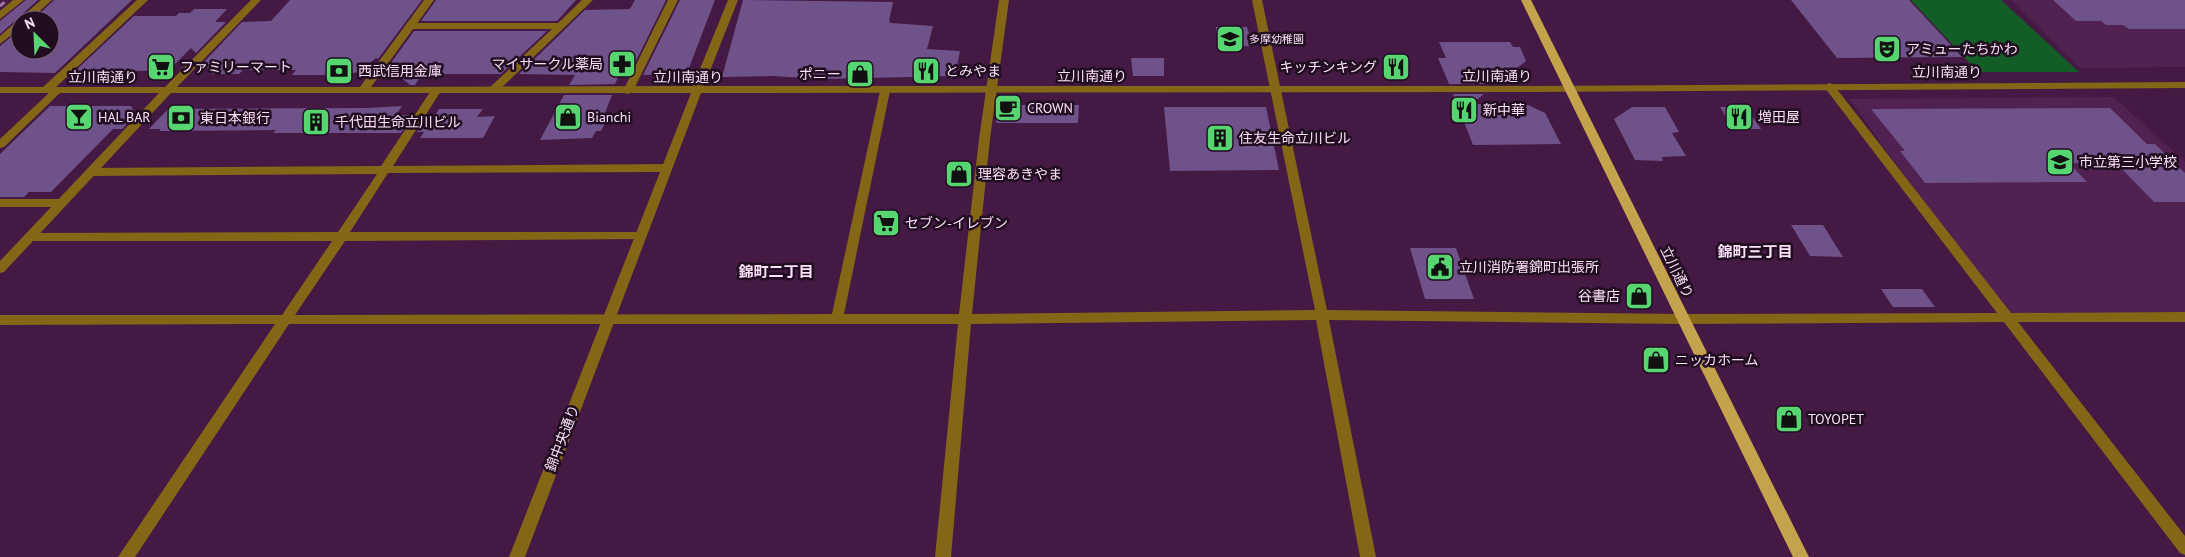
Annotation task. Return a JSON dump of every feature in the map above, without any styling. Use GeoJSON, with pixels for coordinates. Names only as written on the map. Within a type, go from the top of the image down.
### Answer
{"type":"FeatureCollection","features":[{"type":"Feature","properties":{"kind":"main road","name":"立川通り"},"geometry":{"type":"LineString","coordinates":[[1526,0],[1801,557]]}},
{"type":"Feature","properties":{"kind":"street"},"geometry":{"type":"LineString","coordinates":[[0,16],[19,0]]}},
{"type":"Feature","properties":{"kind":"street"},"geometry":{"type":"LineString","coordinates":[[36,10],[48,0]]}},
{"type":"Feature","properties":{"kind":"street"},"geometry":{"type":"LineString","coordinates":[[0,145],[142,0]]}},
{"type":"Feature","properties":{"kind":"street"},"geometry":{"type":"LineString","coordinates":[[0,269],[90,172],[256,0]]}},
{"type":"Feature","properties":{"kind":"street"},"geometry":{"type":"LineString","coordinates":[[362,91],[429,0]]}},
{"type":"Feature","properties":{"kind":"street"},"geometry":{"type":"LineString","coordinates":[[492,91],[588,0]]}},
{"type":"Feature","properties":{"kind":"street"},"geometry":{"type":"LineString","coordinates":[[628,91],[673,0]]}},
{"type":"Feature","properties":{"kind":"street"},"geometry":{"type":"LineString","coordinates":[[696,91],[733,0]]}},
{"type":"Feature","properties":{"kind":"street"},"geometry":{"type":"LineString","coordinates":[[942,557],[989,90],[1004,0]]}},
{"type":"Feature","properties":{"kind":"street"},"geometry":{"type":"LineString","coordinates":[[1257,0],[1274,90],[1322,315],[1368,557]]}},
{"type":"Feature","properties":{"kind":"street"},"geometry":{"type":"LineString","coordinates":[[410,26],[560,26]]}},
{"type":"Feature","properties":{"kind":"street"},"geometry":{"type":"LineString","coordinates":[[0,40],[10,32]]}},
{"type":"Feature","properties":{"kind":"street","name":"立川南通り"},"geometry":{"type":"LineString","coordinates":[[0,90],[885,91],[2185,85]]}},
{"type":"Feature","properties":{"kind":"street"},"geometry":{"type":"LineString","coordinates":[[1829,86],[2185,548]]}},
{"type":"Feature","properties":{"kind":"street"},"geometry":{"type":"LineString","coordinates":[[126,557],[283,320],[341,237],[436,91]]}},
{"type":"Feature","properties":{"kind":"street","name":"錦中央通り"},"geometry":{"type":"LineString","coordinates":[[517,557],[696,91]]}},
{"type":"Feature","properties":{"kind":"street"},"geometry":{"type":"LineString","coordinates":[[837,318],[885,91]]}},
{"type":"Feature","properties":{"kind":"street"},"geometry":{"type":"LineString","coordinates":[[90,172],[666,168]]}},
{"type":"Feature","properties":{"kind":"street"},"geometry":{"type":"LineString","coordinates":[[0,204],[61,203]]}},
{"type":"Feature","properties":{"kind":"street"},"geometry":{"type":"LineString","coordinates":[[30,237],[639,236]]}},
{"type":"Feature","properties":{"kind":"street"},"geometry":{"type":"LineString","coordinates":[[0,320],[965,319],[1322,315],[1683,319],[2185,317]]}},
{"type":"Feature","properties":{"kind":"shaded area"},"geometry":{"type":"Polygon","coordinates":[[[2011,0],[2185,0],[2185,67],[2080,68],[2011,0]]]}},
{"type":"Feature","properties":{"kind":"shaded area"},"geometry":{"type":"Polygon","coordinates":[[[2114,97],[2185,162],[2185,312],[2007,317],[1849,99],[2114,97]]]}},
{"type":"Feature","properties":{"kind":"green space"},"geometry":{"type":"Polygon","coordinates":[[[1911,0],[2001,0],[2079,72],[1978,72],[1911,0]]]}},
{"type":"Feature","properties":{"kind":"building"},"geometry":{"type":"Polygon","coordinates":[[[26,0],[38,0],[27,10],[14,10],[26,0]]]}},
{"type":"Feature","properties":{"kind":"building"},"geometry":{"type":"Polygon","coordinates":[[[54,0],[132,0],[55,73],[0,72],[0,46],[10,38],[10,60],[60,60],[60,10],[44,10],[54,0]]]}},
{"type":"Feature","properties":{"kind":"building"},"geometry":{"type":"Polygon","coordinates":[[[290,0],[422,0],[378,59],[376,58],[359,72],[344,75],[292,75],[296,70],[243,70],[239,74],[212,74],[203,63],[242,22],[271,21],[290,0]]]}},
{"type":"Feature","properties":{"kind":"building"},"geometry":{"type":"Polygon","coordinates":[[[436,0],[576,0],[557,21],[421,21],[436,0]]]}},
{"type":"Feature","properties":{"kind":"building"},"geometry":{"type":"Polygon","coordinates":[[[635,0],[666,0],[629,75],[619,75],[615,84],[569,85],[575,75],[519,74],[585,10],[630,9],[635,0]]]}},
{"type":"Feature","properties":{"kind":"building"},"geometry":{"type":"Polygon","coordinates":[[[680,0],[715,0],[689,68],[674,74],[643,75],[680,0]]]}},
{"type":"Feature","properties":{"kind":"building"},"geometry":{"type":"Polygon","coordinates":[[[743,0],[893,2],[889,21],[891,23],[933,26],[927,49],[960,51],[955,76],[822,79],[772,76],[722,77],[743,0]]]}},
{"type":"Feature","properties":{"kind":"building"},"geometry":{"type":"Polygon","coordinates":[[[1791,0],[1909,0],[1962,57],[1837,58],[1791,0]]]}},
{"type":"Feature","properties":{"kind":"building"},"geometry":{"type":"Polygon","coordinates":[[[2053,0],[2185,0],[2185,29],[2129,29],[2123,25],[2106,25],[2101,21],[2076,21],[2053,0]]]}},
{"type":"Feature","properties":{"kind":"building"},"geometry":{"type":"Polygon","coordinates":[[[194,9],[227,9],[215,22],[226,22],[196,53],[191,48],[169,70],[73,73],[134,16],[176,16],[179,13],[190,13],[194,9]]]}},
{"type":"Feature","properties":{"kind":"building"},"geometry":{"type":"Polygon","coordinates":[[[10,13],[10,25],[0,34],[0,21],[10,13]]]}},
{"type":"Feature","properties":{"kind":"building"},"geometry":{"type":"Polygon","coordinates":[[[1216,27],[1247,27],[1252,46],[1218,47],[1216,27]]]}},
{"type":"Feature","properties":{"kind":"building"},"geometry":{"type":"Polygon","coordinates":[[[414,31],[547,31],[501,74],[422,74],[415,85],[410,85],[388,67],[414,31]]]}},
{"type":"Feature","properties":{"kind":"building"},"geometry":{"type":"Polygon","coordinates":[[[1439,42],[1510,42],[1513,47],[1520,47],[1526,61],[1497,84],[1449,84],[1438,58],[1446,58],[1439,42]]]}},
{"type":"Feature","properties":{"kind":"building"},"geometry":{"type":"Polygon","coordinates":[[[1131,58],[1164,58],[1164,76],[1133,76],[1131,58]]]}},
{"type":"Feature","properties":{"kind":"building"},"geometry":{"type":"Polygon","coordinates":[[[1453,94],[1484,94],[1471,104],[1528,105],[1545,113],[1561,144],[1473,145],[1453,94]]]}},
{"type":"Feature","properties":{"kind":"building"},"geometry":{"type":"Polygon","coordinates":[[[564,95],[612,95],[605,113],[610,113],[601,131],[596,131],[592,138],[540,140],[564,95]]]}},
{"type":"Feature","properties":{"kind":"building"},"geometry":{"type":"Polygon","coordinates":[[[998,105],[1079,105],[1078,123],[996,123],[998,105]]]}},
{"type":"Feature","properties":{"kind":"building"},"geometry":{"type":"Polygon","coordinates":[[[50,106],[131,106],[136,115],[122,129],[113,129],[51,192],[29,192],[24,197],[0,197],[0,154],[50,106]]]}},
{"type":"Feature","properties":{"kind":"building"},"geometry":{"type":"Polygon","coordinates":[[[402,106],[396,115],[412,115],[401,133],[273,133],[276,130],[159,131],[161,129],[149,129],[168,109],[368,108],[402,106]]]}},
{"type":"Feature","properties":{"kind":"building","name":"住友生命立川ビル"},"geometry":{"type":"Polygon","coordinates":[[[1164,107],[1266,107],[1279,170],[1170,171],[1164,107]]]}},
{"type":"Feature","properties":{"kind":"building"},"geometry":{"type":"Polygon","coordinates":[[[1632,107],[1665,107],[1679,132],[1672,133],[1686,156],[1662,157],[1663,161],[1635,160],[1614,119],[1632,107]]]}},
{"type":"Feature","properties":{"kind":"building"},"geometry":{"type":"Polygon","coordinates":[[[1720,107],[1746,107],[1761,129],[1733,129],[1720,107]]]}},
{"type":"Feature","properties":{"kind":"building"},"geometry":{"type":"Polygon","coordinates":[[[2110,108],[2147,144],[2155,144],[2185,173],[2185,202],[2154,202],[2117,164],[2069,163],[2087,182],[1925,183],[1900,151],[1905,151],[1871,109],[2110,108]]]}},
{"type":"Feature","properties":{"kind":"building"},"geometry":{"type":"Polygon","coordinates":[[[439,109],[483,109],[477,117],[495,116],[483,138],[420,138],[424,132],[417,132],[428,115],[435,115],[439,109]]]}},
{"type":"Feature","properties":{"kind":"building"},"geometry":{"type":"Polygon","coordinates":[[[1791,225],[1823,225],[1843,257],[1810,256],[1791,225]]]}},
{"type":"Feature","properties":{"kind":"building"},"geometry":{"type":"Polygon","coordinates":[[[1410,248],[1456,248],[1474,299],[1425,299],[1410,248]]]}},
{"type":"Feature","properties":{"kind":"building"},"geometry":{"type":"Polygon","coordinates":[[[1881,289],[1922,289],[1935,307],[1893,307],[1881,289]]]}},
{"type":"Feature","properties":{"kind":"railway"},"geometry":{"type":"LineString","coordinates":[[0,6],[7,0]]}},
{"type":"Feature","properties":{"kind":"place","name":"多摩幼稚園"},"geometry":{"type":"Point","coordinates":[1230,39]}},
{"type":"Feature","properties":{"kind":"place","name":"アミューたちかわ"},"geometry":{"type":"Point","coordinates":[1887,49]}},
{"type":"Feature","properties":{"kind":"place","name":"マイサークル薬局"},"geometry":{"type":"Point","coordinates":[622,64]}},
{"type":"Feature","properties":{"kind":"place","name":"ファミリーマート"},"geometry":{"type":"Point","coordinates":[161,67]}},
{"type":"Feature","properties":{"kind":"place","name":"キッチンキング"},"geometry":{"type":"Point","coordinates":[1396,67]}},
{"type":"Feature","properties":{"kind":"place","name":"西武信用金庫"},"geometry":{"type":"Point","coordinates":[339,71]}},
{"type":"Feature","properties":{"kind":"place","name":"とみやま"},"geometry":{"type":"Point","coordinates":[926,71]}},
{"type":"Feature","properties":{"kind":"place","name":"ポニー"},"geometry":{"type":"Point","coordinates":[860,74]}},
{"type":"Feature","properties":{"kind":"place","name":"CROWN"},"geometry":{"type":"Point","coordinates":[1008,108]}},
{"type":"Feature","properties":{"kind":"place","name":"新中華"},"geometry":{"type":"Point","coordinates":[1464,110]}},
{"type":"Feature","properties":{"kind":"place","name":"HAL BAR"},"geometry":{"type":"Point","coordinates":[79,117]}},
{"type":"Feature","properties":{"kind":"place","name":"Bianchi"},"geometry":{"type":"Point","coordinates":[568,117]}},
{"type":"Feature","properties":{"kind":"place","name":"増田屋"},"geometry":{"type":"Point","coordinates":[1739,117]}},
{"type":"Feature","properties":{"kind":"place","name":"東日本銀行"},"geometry":{"type":"Point","coordinates":[181,118]}},
{"type":"Feature","properties":{"kind":"place","name":"千代田生命立川ビル"},"geometry":{"type":"Point","coordinates":[316,122]}},
{"type":"Feature","properties":{"kind":"place","name":"住友生命立川ビル"},"geometry":{"type":"Point","coordinates":[1220,138]}},
{"type":"Feature","properties":{"kind":"place","name":"市立第三小学校"},"geometry":{"type":"Point","coordinates":[2060,162]}},
{"type":"Feature","properties":{"kind":"place","name":"理容あきやま"},"geometry":{"type":"Point","coordinates":[959,174]}},
{"type":"Feature","properties":{"kind":"place","name":"セブン-イレブン"},"geometry":{"type":"Point","coordinates":[886,223]}},
{"type":"Feature","properties":{"kind":"place","name":"立川消防署錦町出張所"},"geometry":{"type":"Point","coordinates":[1440,267]}},
{"type":"Feature","properties":{"kind":"place","name":"谷書店"},"geometry":{"type":"Point","coordinates":[1639,296]}},
{"type":"Feature","properties":{"kind":"place","name":"ニッカホーム"},"geometry":{"type":"Point","coordinates":[1656,360]}},
{"type":"Feature","properties":{"kind":"place","name":"TOYOPET"},"geometry":{"type":"Point","coordinates":[1789,419]}},
{"type":"Feature","properties":{"kind":"district","name":"錦町三丁目"},"geometry":{"type":"Point","coordinates":[1755,252]}},
{"type":"Feature","properties":{"kind":"district","name":"錦町二丁目"},"geometry":{"type":"Point","coordinates":[776,272]}}]}
